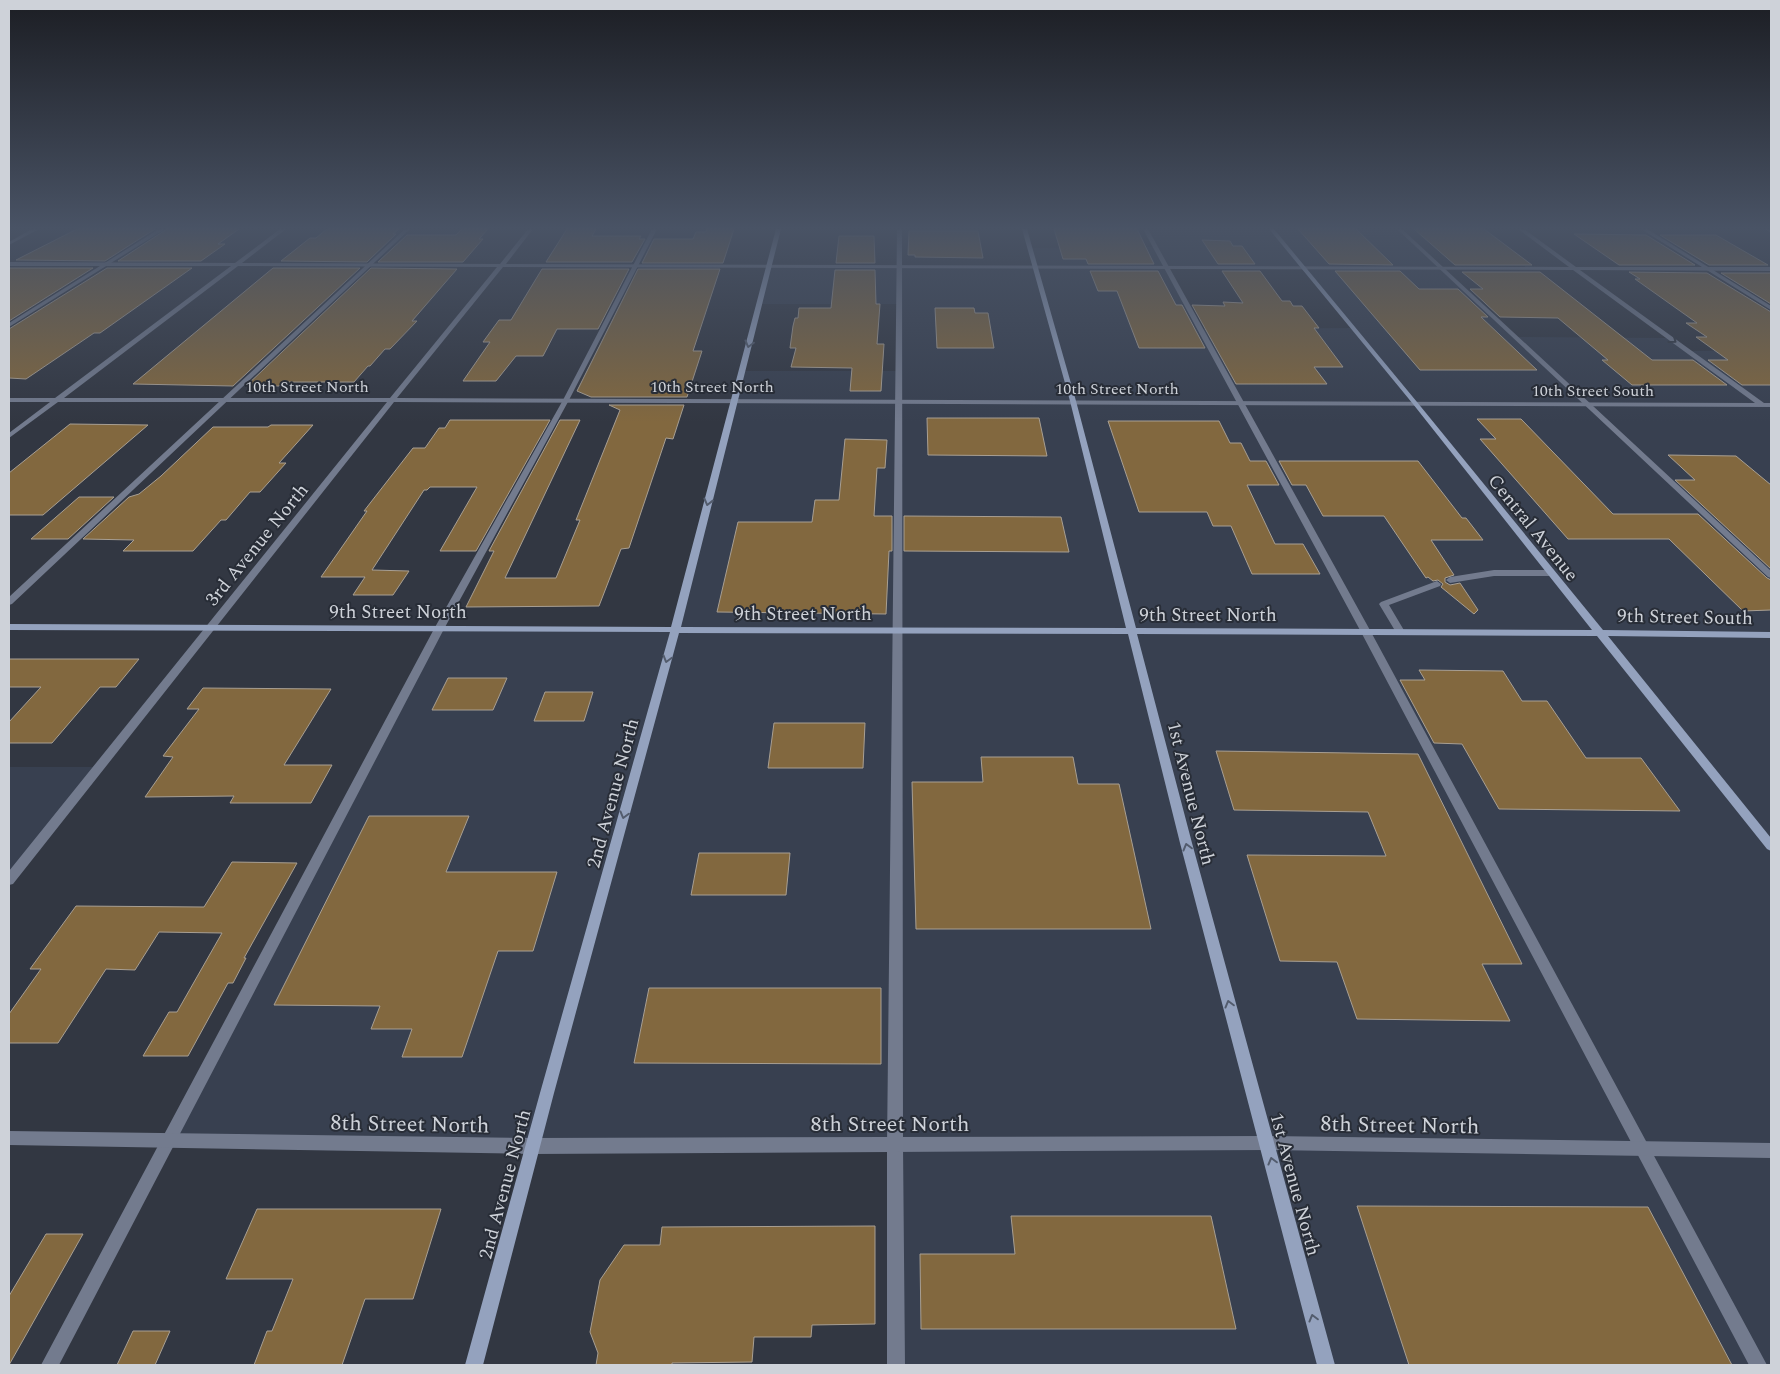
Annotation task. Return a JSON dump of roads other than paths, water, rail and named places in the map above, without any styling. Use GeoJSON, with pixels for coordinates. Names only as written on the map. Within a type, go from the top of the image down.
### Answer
{"type":"FeatureCollection","features":[{"type":"Feature","properties":{"kind":"main road","name":"2nd Avenue North"},"geometry":{"type":"LineString","coordinates":[[474,1365],[532,1146],[675,631],[763,293]]}},
{"type":"Feature","properties":{"kind":"main road","name":"1st Avenue North"},"geometry":{"type":"LineString","coordinates":[[1043,293],[1073,401],[1188,852],[1326,1365]]}},
{"type":"Feature","properties":{"kind":"main road","name":"Central Avenue"},"geometry":{"type":"LineString","coordinates":[[1324,293],[1415,403],[1771,846]]}},
{"type":"Feature","properties":{"kind":"main road","name":"9th Street North"},"geometry":{"type":"LineString","coordinates":[[9,627],[1598,633]]}},
{"type":"Feature","properties":{"kind":"main road","name":"9th Street South"},"geometry":{"type":"LineString","coordinates":[[1598,633],[1771,635]]}},
{"type":"Feature","properties":{"kind":"street"},"geometry":{"type":"LineString","coordinates":[[9,325],[61,293]]}},
{"type":"Feature","properties":{"kind":"street"},"geometry":{"type":"LineString","coordinates":[[9,436],[199,293]]}},
{"type":"Feature","properties":{"kind":"street"},"geometry":{"type":"LineString","coordinates":[[9,602],[341,293]]}},
{"type":"Feature","properties":{"kind":"street","name":"3rd Avenue North"},"geometry":{"type":"LineString","coordinates":[[9,880],[478,293]]}},
{"type":"Feature","properties":{"kind":"street"},"geometry":{"type":"LineString","coordinates":[[50,1365],[439,629],[566,400],[622,293]]}},
{"type":"Feature","properties":{"kind":"street"},"geometry":{"type":"LineString","coordinates":[[896,1365],[895,1145],[899,293]]}},
{"type":"Feature","properties":{"kind":"street"},"geometry":{"type":"LineString","coordinates":[[1179,293],[1366,632],[1758,1365]]}},
{"type":"Feature","properties":{"kind":"street"},"geometry":{"type":"LineString","coordinates":[[1468,293],[1771,575]]}},
{"type":"Feature","properties":{"kind":"street"},"geometry":{"type":"LineString","coordinates":[[1608,293],[1767,405],[1771,411]]}},
{"type":"Feature","properties":{"kind":"street"},"geometry":{"type":"LineString","coordinates":[[1747,293],[1771,308]]}},
{"type":"Feature","properties":{"kind":"street","name":"10th Street North"},"geometry":{"type":"LineString","coordinates":[[9,400],[900,400],[1415,403]]}},
{"type":"Feature","properties":{"kind":"street","name":"10th Street South"},"geometry":{"type":"LineString","coordinates":[[1415,403],[1767,405]]}},
{"type":"Feature","properties":{"kind":"street"},"geometry":{"type":"LineString","coordinates":[[1450,580],[1494,573],[1550,573]]}},
{"type":"Feature","properties":{"kind":"street"},"geometry":{"type":"LineString","coordinates":[[1400,632],[1384,604],[1437,584]]}},
{"type":"Feature","properties":{"kind":"street","name":"8th Street North"},"geometry":{"type":"LineString","coordinates":[[9,1138],[532,1146],[1267,1142],[1771,1151]]}}]}
